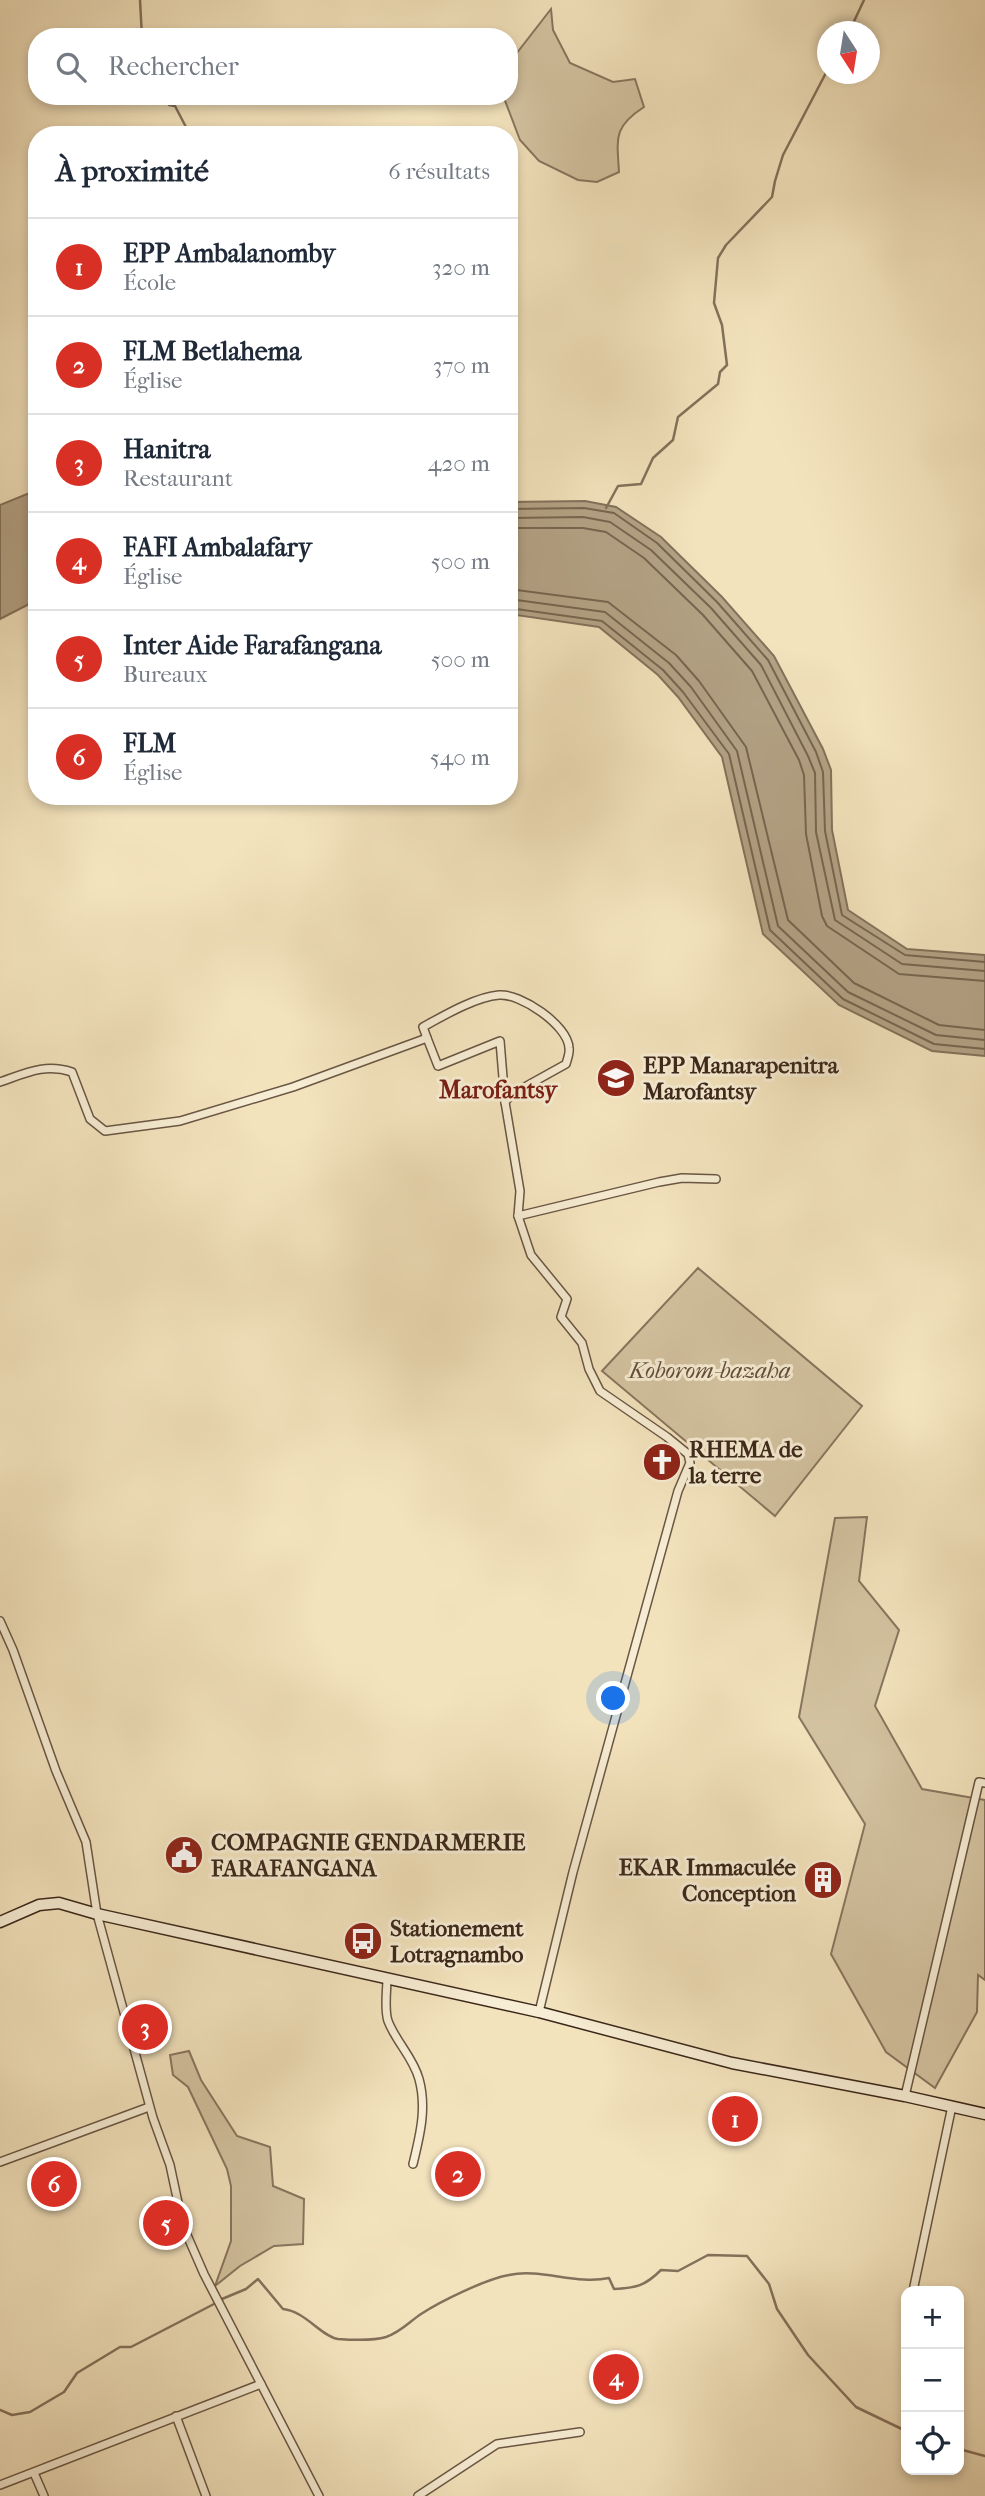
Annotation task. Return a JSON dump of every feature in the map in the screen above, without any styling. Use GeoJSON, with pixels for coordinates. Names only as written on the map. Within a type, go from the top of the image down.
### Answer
{"type":"FeatureCollection","features":[{"type":"Feature","properties":{"kind":"main road"},"geometry":{"type":"LineString","coordinates":[[0,1922],[39,1905],[59,1903],[97,1914],[539,2012],[732,2063],[985,2113]]}},
{"type":"Feature","properties":{"kind":"street"},"geometry":{"type":"LineString","coordinates":[[505,1102],[512,1094],[566,1064],[569,1048],[560,1026],[535,1007],[500,994],[454,1010],[423,1027],[438,1066],[500,1041],[505,1102],[520,1191],[518,1216],[531,1255],[567,1299],[561,1317],[582,1343],[589,1369],[600,1391],[667,1437],[688,1454],[690,1463],[678,1491],[576,1859],[539,2012]]}},
{"type":"Feature","properties":{"kind":"street"},"geometry":{"type":"LineString","coordinates":[[0,1082],[38,1069],[56,1067],[72,1072],[90,1119],[105,1131],[180,1121],[205,1114],[293,1087],[426,1038]]}},
{"type":"Feature","properties":{"kind":"street"},"geometry":{"type":"LineString","coordinates":[[518,1216],[659,1182],[682,1178],[716,1179]]}},
{"type":"Feature","properties":{"kind":"street"},"geometry":{"type":"LineString","coordinates":[[0,1621],[56,1771],[86,1842],[97,1914],[149,2107],[170,2165],[183,2226],[204,2274],[319,2496]]}},
{"type":"Feature","properties":{"kind":"street"},"geometry":{"type":"LineString","coordinates":[[905,2096],[979,1782],[985,1783]]}},
{"type":"Feature","properties":{"kind":"street"},"geometry":{"type":"LineString","coordinates":[[387,1978],[388,2021],[419,2078],[422,2098],[422,2124],[414,2164]]}},
{"type":"Feature","properties":{"kind":"street"},"geometry":{"type":"LineString","coordinates":[[914,2286],[952,2106]]}},
{"type":"Feature","properties":{"kind":"street"},"geometry":{"type":"LineString","coordinates":[[0,2162],[149,2107]]}},
{"type":"Feature","properties":{"kind":"street"},"geometry":{"type":"LineString","coordinates":[[0,2485],[261,2384]]}},
{"type":"Feature","properties":{"kind":"street"},"geometry":{"type":"LineString","coordinates":[[176,2416],[206,2496]]}},
{"type":"Feature","properties":{"kind":"street"},"geometry":{"type":"LineString","coordinates":[[418,2496],[497,2444],[580,2432]]}},
{"type":"Feature","properties":{"kind":"street"},"geometry":{"type":"LineString","coordinates":[[34,2473],[44,2496]]}},
{"type":"Feature","properties":{"kind":"green space"},"geometry":{"type":"Polygon","coordinates":[[[551,9],[553,30],[570,63],[613,82],[635,79],[644,107],[627,121],[619,134],[619,172],[597,182],[578,180],[539,161],[520,140],[518,126],[515,126],[507,105],[518,105],[518,52],[551,9]]]}},
{"type":"Feature","properties":{"kind":"green space","name":"Koborom-bazaha"},"geometry":{"type":"Polygon","coordinates":[[[698,1268],[862,1406],[775,1516],[602,1371],[698,1268]]]}},
{"type":"Feature","properties":{"kind":"green space"},"geometry":{"type":"Polygon","coordinates":[[[867,1517],[859,1581],[899,1630],[875,1706],[922,1789],[985,1800],[985,1980],[978,1975],[977,2012],[935,2088],[886,2052],[831,1954],[865,1824],[799,1717],[835,1518],[867,1517]]]}},
{"type":"Feature","properties":{"kind":"green space"},"geometry":{"type":"Polygon","coordinates":[[[189,2051],[201,2080],[237,2136],[270,2147],[273,2186],[304,2199],[303,2244],[274,2246],[240,2266],[215,2286],[231,2241],[231,2186],[227,2169],[188,2087],[173,2075],[170,2055],[189,2051]]]}},
{"type":"Feature","properties":{"kind":"water"},"geometry":{"type":"Polygon","coordinates":[[[28,494],[28,605],[0,619],[0,505],[28,494]]]}},
{"type":"Feature","properties":{"kind":"water"},"geometry":{"type":"Polygon","coordinates":[[[585,501],[616,507],[661,537],[722,597],[774,656],[823,749],[831,770],[832,830],[848,910],[907,949],[985,955],[985,1056],[932,1051],[839,1005],[763,934],[722,757],[678,697],[658,675],[599,627],[518,615],[518,502],[585,501]]]}},
{"type":"Feature","properties":{"kind":"waterway"},"geometry":{"type":"LineString","coordinates":[[140,0],[142,28]]}},
{"type":"Feature","properties":{"kind":"waterway"},"geometry":{"type":"LineString","coordinates":[[854,21],[864,0]]}},
{"type":"Feature","properties":{"kind":"waterway"},"geometry":{"type":"LineString","coordinates":[[606,508],[618,486],[641,484],[653,458],[673,440],[678,417],[718,384],[720,372],[727,365],[722,325],[714,303],[718,258],[726,245],[772,197],[783,155],[820,84]]}},
{"type":"Feature","properties":{"kind":"waterway"},"geometry":{"type":"LineString","coordinates":[[169,105],[175,106],[185,126]]}},
{"type":"Feature","properties":{"kind":"waterway"},"geometry":{"type":"LineString","coordinates":[[222,2299],[246,2289],[258,2279],[283,2309],[299,2314],[326,2334],[338,2339],[369,2340],[391,2335],[452,2297],[509,2275],[521,2273],[584,2280],[609,2278],[614,2289],[622,2289],[645,2283],[661,2270],[678,2271],[708,2255],[747,2256],[769,2284],[777,2309],[808,2355],[856,2407],[901,2429]]}},
{"type":"Feature","properties":{"kind":"waterway"},"geometry":{"type":"LineString","coordinates":[[0,2410],[12,2415],[30,2412],[64,2392],[77,2373],[120,2347],[131,2347],[214,2304]]}},
{"type":"Feature","properties":{"kind":"waterway"},"geometry":{"type":"LineString","coordinates":[[964,2450],[985,2456]]}},
{"type":"Feature","properties":{"kind":"place","name":"EPP Manarapenitra Marofantsy"},"geometry":{"type":"Point","coordinates":[616,1078]}},
{"type":"Feature","properties":{"kind":"place","name":"RHEMA de la terre"},"geometry":{"type":"Point","coordinates":[662,1462]}},
{"type":"Feature","properties":{"kind":"place","name":"COMPAGNIE GENDARMERIE FARAFANGANA"},"geometry":{"type":"Point","coordinates":[184,1855]}},
{"type":"Feature","properties":{"kind":"place","name":"EKAR Immaculée Conception"},"geometry":{"type":"Point","coordinates":[823,1880]}},
{"type":"Feature","properties":{"kind":"place","name":"Stationement Lotragnambo"},"geometry":{"type":"Point","coordinates":[363,1941]}},
{"type":"Feature","properties":{"kind":"place","name":"Hanitra"},"geometry":{"type":"Point","coordinates":[145,2027]}},
{"type":"Feature","properties":{"kind":"place","name":"EPP Ambalanomby"},"geometry":{"type":"Point","coordinates":[735,2119]}},
{"type":"Feature","properties":{"kind":"place","name":"FLM Betlahema"},"geometry":{"type":"Point","coordinates":[458,2174]}},
{"type":"Feature","properties":{"kind":"place","name":"FLM"},"geometry":{"type":"Point","coordinates":[54,2184]}},
{"type":"Feature","properties":{"kind":"place","name":"Inter Aide Farafangana"},"geometry":{"type":"Point","coordinates":[166,2223]}},
{"type":"Feature","properties":{"kind":"place","name":"FAFI Ambalafary"},"geometry":{"type":"Point","coordinates":[616,2377]}},
{"type":"Feature","properties":{"kind":"district","name":"Marofantsy"},"geometry":{"type":"Point","coordinates":[498,1090]}}]}
